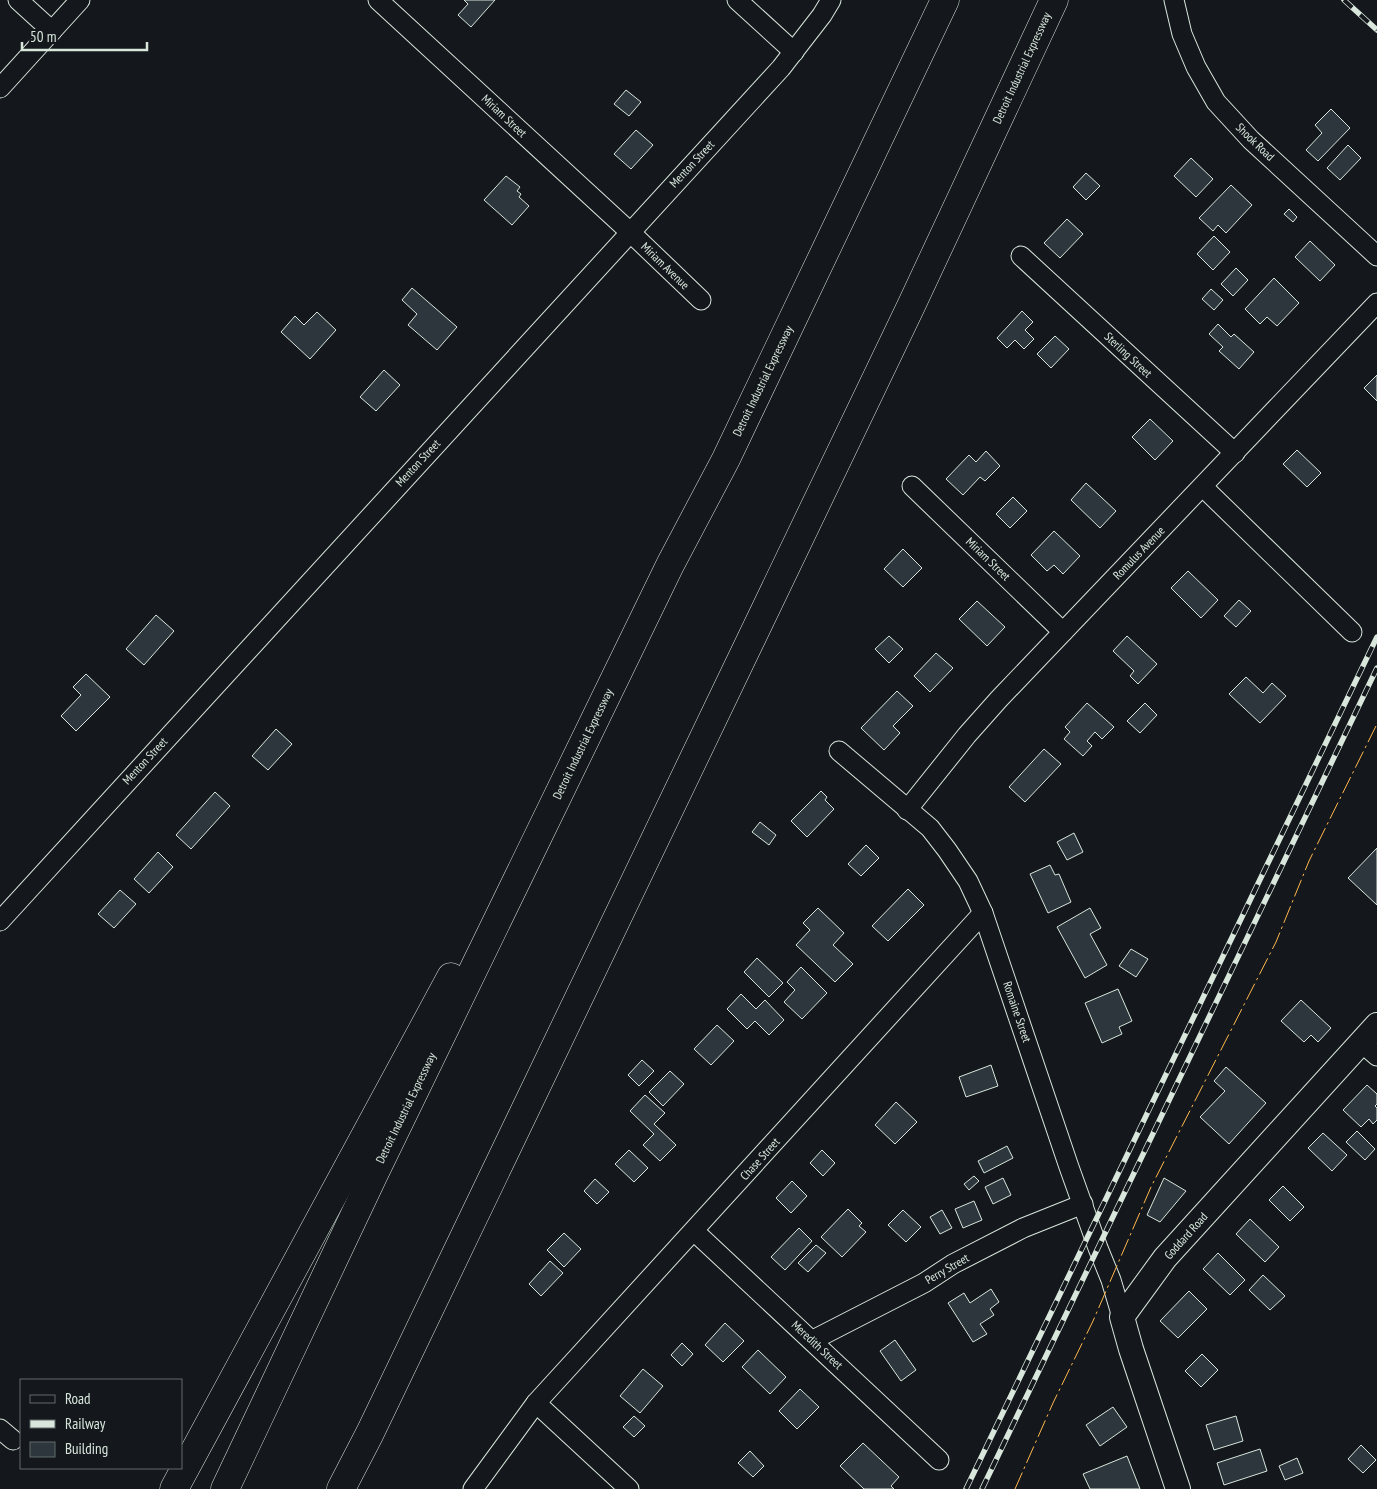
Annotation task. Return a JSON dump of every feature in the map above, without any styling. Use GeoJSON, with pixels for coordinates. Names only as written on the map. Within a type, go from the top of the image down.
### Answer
{"type":"FeatureCollection","features":[{"type":"Feature","properties":{"kind":"highway","name":"Detroit Industrial Expressway"},"geometry":{"type":"LineString","coordinates":[[225,1489],[374,1174],[670,565],[722,467],[945,0]]}},
{"type":"Feature","properties":{"kind":"highway","name":"Detroit Industrial Expressway"},"geometry":{"type":"LineString","coordinates":[[341,1489],[404,1364],[911,306],[1054,0]]}},
{"type":"Feature","properties":{"kind":"highway"},"geometry":{"type":"LineString","coordinates":[[174,1489],[670,565]]}},
{"type":"Feature","properties":{"kind":"main road","name":"Goddard Road"},"geometry":{"type":"LineString","coordinates":[[1122,1317],[1165,1258],[1369,1049],[1377,1025]]}},
{"type":"Feature","properties":{"kind":"main road"},"geometry":{"type":"LineString","coordinates":[[1122,1317],[1178,1489]]}},
{"type":"Feature","properties":{"kind":"street"},"geometry":{"type":"LineString","coordinates":[[18,0],[52,31]]}},
{"type":"Feature","properties":{"kind":"street"},"geometry":{"type":"LineString","coordinates":[[0,88],[80,0]]}},
{"type":"Feature","properties":{"kind":"street","name":"Miriam Street"},"geometry":{"type":"LineString","coordinates":[[378,0],[630,232]]}},
{"type":"Feature","properties":{"kind":"street"},"geometry":{"type":"LineString","coordinates":[[737,0],[794,52]]}},
{"type":"Feature","properties":{"kind":"street","name":"Menton Street"},"geometry":{"type":"LineString","coordinates":[[0,921],[774,75],[794,52],[831,0]]}},
{"type":"Feature","properties":{"kind":"street","name":"Shook Road"},"geometry":{"type":"LineString","coordinates":[[1174,0],[1182,34],[1196,67],[1216,102],[1251,140],[1377,256]]}},
{"type":"Feature","properties":{"kind":"street","name":"Miriam Avenue"},"geometry":{"type":"LineString","coordinates":[[630,232],[701,300]]}},
{"type":"Feature","properties":{"kind":"street","name":"Sterling Street"},"geometry":{"type":"LineString","coordinates":[[1021,256],[1235,454]]}},
{"type":"Feature","properties":{"kind":"street","name":"Romulus Avenue"},"geometry":{"type":"LineString","coordinates":[[907,810],[967,735],[1377,303]]}},
{"type":"Feature","properties":{"kind":"street","name":"Miriam Street"},"geometry":{"type":"LineString","coordinates":[[912,486],[1063,632]]}},
{"type":"Feature","properties":{"kind":"street"},"geometry":{"type":"LineString","coordinates":[[1202,487],[1352,632]]}},
{"type":"Feature","properties":{"kind":"street","name":"Romaine Street"},"geometry":{"type":"LineString","coordinates":[[839,751],[930,828],[968,881],[983,914],[1098,1248],[1111,1280],[1122,1317]]}},
{"type":"Feature","properties":{"kind":"street","name":"Chase Street"},"geometry":{"type":"LineString","coordinates":[[473,1489],[536,1403],[983,914]]}},
{"type":"Feature","properties":{"kind":"street","name":"Perry Street"},"geometry":{"type":"LineString","coordinates":[[812,1340],[924,1283],[953,1264],[1024,1228],[1083,1204]]}},
{"type":"Feature","properties":{"kind":"street","name":"Meredith Street"},"geometry":{"type":"LineString","coordinates":[[694,1231],[939,1460]]}},
{"type":"Feature","properties":{"kind":"street"},"geometry":{"type":"LineString","coordinates":[[536,1403],[629,1489]]}},
{"type":"Feature","properties":{"kind":"building"},"geometry":{"type":"Polygon","coordinates":[[[464,0],[495,0],[471,27],[458,15],[468,4],[464,0]]]}},
{"type":"Feature","properties":{"kind":"building"},"geometry":{"type":"Polygon","coordinates":[[[626,90],[641,102],[629,116],[614,104],[626,90]]]}},
{"type":"Feature","properties":{"kind":"building"},"geometry":{"type":"Polygon","coordinates":[[[1331,109],[1350,128],[1318,161],[1306,150],[1322,133],[1315,125],[1331,109]]]}},
{"type":"Feature","properties":{"kind":"building"},"geometry":{"type":"Polygon","coordinates":[[[636,130],[653,145],[631,169],[614,154],[636,130]]]}},
{"type":"Feature","properties":{"kind":"building"},"geometry":{"type":"Polygon","coordinates":[[[1348,145],[1361,158],[1340,180],[1327,168],[1348,145]]]}},
{"type":"Feature","properties":{"kind":"building"},"geometry":{"type":"Polygon","coordinates":[[[1191,158],[1213,179],[1196,197],[1174,176],[1191,158]]]}},
{"type":"Feature","properties":{"kind":"building"},"geometry":{"type":"Polygon","coordinates":[[[1086,173],[1100,186],[1086,200],[1073,187],[1086,173]]]}},
{"type":"Feature","properties":{"kind":"building"},"geometry":{"type":"Polygon","coordinates":[[[506,176],[520,187],[517,191],[521,194],[519,197],[529,206],[512,225],[484,200],[506,176]]]}},
{"type":"Feature","properties":{"kind":"building"},"geometry":{"type":"Polygon","coordinates":[[[1231,185],[1252,205],[1226,233],[1218,225],[1213,231],[1199,218],[1231,185]]]}},
{"type":"Feature","properties":{"kind":"building"},"geometry":{"type":"Polygon","coordinates":[[[1289,209],[1297,217],[1293,222],[1284,214],[1289,209]]]}},
{"type":"Feature","properties":{"kind":"building"},"geometry":{"type":"Polygon","coordinates":[[[1067,219],[1083,234],[1060,258],[1044,243],[1067,219]]]}},
{"type":"Feature","properties":{"kind":"building"},"geometry":{"type":"Polygon","coordinates":[[[1214,236],[1230,252],[1213,270],[1197,254],[1214,236]]]}},
{"type":"Feature","properties":{"kind":"building"},"geometry":{"type":"Polygon","coordinates":[[[1310,241],[1335,265],[1320,281],[1295,257],[1310,241]]]}},
{"type":"Feature","properties":{"kind":"building"},"geometry":{"type":"Polygon","coordinates":[[[1236,268],[1248,280],[1233,296],[1221,284],[1236,268]]]}},
{"type":"Feature","properties":{"kind":"building"},"geometry":{"type":"Polygon","coordinates":[[[1274,278],[1299,303],[1277,326],[1267,317],[1260,324],[1245,309],[1274,278]]]}},
{"type":"Feature","properties":{"kind":"building"},"geometry":{"type":"Polygon","coordinates":[[[412,288],[457,327],[437,350],[408,325],[417,314],[402,300],[412,288]]]}},
{"type":"Feature","properties":{"kind":"building"},"geometry":{"type":"Polygon","coordinates":[[[1211,289],[1223,300],[1214,310],[1202,299],[1211,289]]]}},
{"type":"Feature","properties":{"kind":"building"},"geometry":{"type":"Polygon","coordinates":[[[1022,311],[1033,322],[1025,330],[1034,339],[1024,349],[1015,340],[1007,348],[997,338],[1022,311]]]}},
{"type":"Feature","properties":{"kind":"building"},"geometry":{"type":"Polygon","coordinates":[[[317,312],[336,330],[310,359],[281,332],[295,316],[304,325],[317,312]]]}},
{"type":"Feature","properties":{"kind":"building"},"geometry":{"type":"Polygon","coordinates":[[[1218,324],[1231,337],[1234,334],[1254,352],[1239,369],[1219,351],[1223,347],[1209,334],[1218,324]]]}},
{"type":"Feature","properties":{"kind":"building"},"geometry":{"type":"Polygon","coordinates":[[[1055,336],[1069,349],[1051,368],[1037,354],[1055,336]]]}},
{"type":"Feature","properties":{"kind":"building"},"geometry":{"type":"Polygon","coordinates":[[[384,370],[400,385],[376,411],[360,397],[384,370]]]}},
{"type":"Feature","properties":{"kind":"building"},"geometry":{"type":"Polygon","coordinates":[[[1377,375],[1377,401],[1364,388],[1377,375]]]}},
{"type":"Feature","properties":{"kind":"building"},"geometry":{"type":"Polygon","coordinates":[[[1150,419],[1173,441],[1155,460],[1132,437],[1150,419]]]}},
{"type":"Feature","properties":{"kind":"building"},"geometry":{"type":"Polygon","coordinates":[[[1297,450],[1321,473],[1307,487],[1283,464],[1297,450]]]}},
{"type":"Feature","properties":{"kind":"building"},"geometry":{"type":"Polygon","coordinates":[[[986,451],[1000,466],[985,481],[980,477],[963,495],[946,479],[969,455],[976,462],[986,451]]]}},
{"type":"Feature","properties":{"kind":"building"},"geometry":{"type":"Polygon","coordinates":[[[1086,483],[1116,511],[1100,528],[1071,500],[1086,483]]]}},
{"type":"Feature","properties":{"kind":"building"},"geometry":{"type":"Polygon","coordinates":[[[1013,497],[1027,511],[1010,528],[996,514],[1013,497]]]}},
{"type":"Feature","properties":{"kind":"building"},"geometry":{"type":"Polygon","coordinates":[[[1054,531],[1080,556],[1063,574],[1054,565],[1047,571],[1031,555],[1054,531]]]}},
{"type":"Feature","properties":{"kind":"building"},"geometry":{"type":"Polygon","coordinates":[[[903,549],[922,568],[903,587],[884,569],[903,549]]]}},
{"type":"Feature","properties":{"kind":"building"},"geometry":{"type":"Polygon","coordinates":[[[1188,571],[1218,600],[1201,618],[1171,588],[1188,571]]]}},
{"type":"Feature","properties":{"kind":"building"},"geometry":{"type":"Polygon","coordinates":[[[1239,600],[1251,611],[1236,627],[1224,616],[1239,600]]]}},
{"type":"Feature","properties":{"kind":"building"},"geometry":{"type":"Polygon","coordinates":[[[977,601],[1005,627],[987,646],[959,619],[977,601]]]}},
{"type":"Feature","properties":{"kind":"building"},"geometry":{"type":"Polygon","coordinates":[[[156,615],[174,631],[144,665],[126,649],[156,615]]]}},
{"type":"Feature","properties":{"kind":"building"},"geometry":{"type":"Polygon","coordinates":[[[889,636],[903,649],[889,663],[875,649],[889,636]]]}},
{"type":"Feature","properties":{"kind":"building"},"geometry":{"type":"Polygon","coordinates":[[[1127,636],[1157,664],[1138,684],[1130,676],[1134,671],[1113,651],[1127,636]]]}},
{"type":"Feature","properties":{"kind":"building"},"geometry":{"type":"Polygon","coordinates":[[[936,653],[953,668],[930,692],[914,676],[936,653]]]}},
{"type":"Feature","properties":{"kind":"building"},"geometry":{"type":"Polygon","coordinates":[[[86,674],[110,697],[76,731],[61,716],[81,695],[73,687],[86,674]]]}},
{"type":"Feature","properties":{"kind":"building"},"geometry":{"type":"Polygon","coordinates":[[[1246,677],[1263,693],[1272,683],[1286,696],[1260,723],[1229,694],[1246,677]]]}},
{"type":"Feature","properties":{"kind":"building"},"geometry":{"type":"Polygon","coordinates":[[[897,691],[913,706],[893,726],[900,733],[884,750],[861,728],[897,691]]]}},
{"type":"Feature","properties":{"kind":"building"},"geometry":{"type":"Polygon","coordinates":[[[1087,703],[1114,727],[1102,739],[1095,732],[1087,741],[1092,746],[1083,756],[1064,739],[1070,732],[1065,727],[1087,703]]]}},
{"type":"Feature","properties":{"kind":"building"},"geometry":{"type":"Polygon","coordinates":[[[1145,703],[1157,715],[1140,733],[1127,721],[1145,703]]]}},
{"type":"Feature","properties":{"kind":"building"},"geometry":{"type":"Polygon","coordinates":[[[276,729],[292,744],[268,770],[252,756],[276,729]]]}},
{"type":"Feature","properties":{"kind":"building"},"geometry":{"type":"Polygon","coordinates":[[[1044,749],[1061,764],[1025,802],[1009,787],[1044,749]]]}},
{"type":"Feature","properties":{"kind":"building"},"geometry":{"type":"Polygon","coordinates":[[[821,791],[827,797],[825,800],[834,809],[807,837],[791,821],[821,791]]]}},
{"type":"Feature","properties":{"kind":"building"},"geometry":{"type":"Polygon","coordinates":[[[215,792],[230,806],[191,849],[176,835],[215,792]]]}},
{"type":"Feature","properties":{"kind":"building"},"geometry":{"type":"Polygon","coordinates":[[[760,822],[776,835],[769,845],[752,832],[760,822]]]}},
{"type":"Feature","properties":{"kind":"building"},"geometry":{"type":"Polygon","coordinates":[[[1074,833],[1083,852],[1067,860],[1057,842],[1074,833]]]}},
{"type":"Feature","properties":{"kind":"building"},"geometry":{"type":"Polygon","coordinates":[[[866,845],[879,858],[861,876],[848,864],[866,845]]]}},
{"type":"Feature","properties":{"kind":"building"},"geometry":{"type":"Polygon","coordinates":[[[1377,848],[1377,905],[1348,878],[1377,848]]]}},
{"type":"Feature","properties":{"kind":"building"},"geometry":{"type":"Polygon","coordinates":[[[158,852],[173,867],[149,893],[134,879],[158,852]]]}},
{"type":"Feature","properties":{"kind":"building"},"geometry":{"type":"Polygon","coordinates":[[[1050,865],[1055,875],[1059,874],[1071,902],[1048,913],[1030,874],[1050,865]]]}},
{"type":"Feature","properties":{"kind":"building"},"geometry":{"type":"Polygon","coordinates":[[[908,889],[924,905],[888,941],[872,926],[908,889]]]}},
{"type":"Feature","properties":{"kind":"building"},"geometry":{"type":"Polygon","coordinates":[[[120,890],[136,904],[114,928],[98,914],[120,890]]]}},
{"type":"Feature","properties":{"kind":"building"},"geometry":{"type":"Polygon","coordinates":[[[818,908],[844,933],[833,945],[853,964],[835,982],[796,945],[810,930],[803,923],[818,908]]]}},
{"type":"Feature","properties":{"kind":"building"},"geometry":{"type":"Polygon","coordinates":[[[1090,908],[1101,928],[1090,934],[1107,965],[1085,978],[1057,927],[1090,908]]]}},
{"type":"Feature","properties":{"kind":"building"},"geometry":{"type":"Polygon","coordinates":[[[1131,949],[1148,959],[1136,977],[1119,966],[1131,949]]]}},
{"type":"Feature","properties":{"kind":"building"},"geometry":{"type":"Polygon","coordinates":[[[757,958],[783,983],[769,997],[744,972],[757,958]]]}},
{"type":"Feature","properties":{"kind":"building"},"geometry":{"type":"Polygon","coordinates":[[[801,967],[827,993],[802,1019],[784,1002],[795,990],[787,982],[801,967]]]}},
{"type":"Feature","properties":{"kind":"building"},"geometry":{"type":"Polygon","coordinates":[[[1118,989],[1132,1021],[1119,1027],[1122,1034],[1102,1043],[1085,1003],[1118,989]]]}},
{"type":"Feature","properties":{"kind":"building"},"geometry":{"type":"Polygon","coordinates":[[[741,994],[756,1009],[765,1000],[784,1020],[769,1035],[755,1021],[747,1029],[727,1009],[741,994]]]}},
{"type":"Feature","properties":{"kind":"building"},"geometry":{"type":"Polygon","coordinates":[[[1301,1000],[1331,1028],[1318,1042],[1311,1035],[1304,1042],[1281,1021],[1301,1000]]]}},
{"type":"Feature","properties":{"kind":"building"},"geometry":{"type":"Polygon","coordinates":[[[717,1025],[734,1041],[711,1065],[694,1049],[717,1025]]]}},
{"type":"Feature","properties":{"kind":"building"},"geometry":{"type":"Polygon","coordinates":[[[642,1060],[654,1071],[639,1086],[628,1075],[642,1060]]]}},
{"type":"Feature","properties":{"kind":"building"},"geometry":{"type":"Polygon","coordinates":[[[991,1065],[998,1086],[966,1097],[959,1077],[991,1065]]]}},
{"type":"Feature","properties":{"kind":"building"},"geometry":{"type":"Polygon","coordinates":[[[1226,1067],[1266,1103],[1229,1144],[1200,1117],[1225,1091],[1214,1081],[1226,1067]]]}},
{"type":"Feature","properties":{"kind":"building"},"geometry":{"type":"Polygon","coordinates":[[[670,1071],[684,1084],[663,1106],[649,1092],[670,1071]]]}},
{"type":"Feature","properties":{"kind":"building"},"geometry":{"type":"Polygon","coordinates":[[[1367,1085],[1377,1094],[1377,1104],[1375,1106],[1377,1108],[1377,1120],[1373,1124],[1369,1119],[1361,1127],[1343,1110],[1367,1085]]]}},
{"type":"Feature","properties":{"kind":"building"},"geometry":{"type":"Polygon","coordinates":[[[645,1095],[665,1113],[654,1124],[676,1145],[660,1161],[643,1145],[654,1134],[630,1111],[645,1095]]]}},
{"type":"Feature","properties":{"kind":"building"},"geometry":{"type":"Polygon","coordinates":[[[896,1102],[917,1122],[895,1144],[875,1125],[896,1102]]]}},
{"type":"Feature","properties":{"kind":"building"},"geometry":{"type":"Polygon","coordinates":[[[1357,1131],[1375,1149],[1365,1160],[1346,1142],[1357,1131]]]}},
{"type":"Feature","properties":{"kind":"building"},"geometry":{"type":"Polygon","coordinates":[[[1323,1133],[1347,1155],[1332,1171],[1308,1148],[1323,1133]]]}},
{"type":"Feature","properties":{"kind":"building"},"geometry":{"type":"Polygon","coordinates":[[[1007,1146],[1013,1158],[984,1173],[978,1161],[1007,1146]]]}},
{"type":"Feature","properties":{"kind":"building"},"geometry":{"type":"Polygon","coordinates":[[[629,1150],[648,1168],[634,1182],[615,1164],[629,1150]]]}},
{"type":"Feature","properties":{"kind":"building"},"geometry":{"type":"Polygon","coordinates":[[[822,1150],[835,1163],[823,1176],[810,1163],[822,1150]]]}},
{"type":"Feature","properties":{"kind":"building"},"geometry":{"type":"Polygon","coordinates":[[[974,1176],[979,1181],[969,1190],[964,1184],[974,1176]]]}},
{"type":"Feature","properties":{"kind":"building"},"geometry":{"type":"Polygon","coordinates":[[[1003,1178],[1011,1195],[993,1204],[985,1187],[1003,1178]]]}},
{"type":"Feature","properties":{"kind":"building"},"geometry":{"type":"Polygon","coordinates":[[[1164,1178],[1186,1191],[1160,1222],[1147,1215],[1164,1178]]]}},
{"type":"Feature","properties":{"kind":"building"},"geometry":{"type":"Polygon","coordinates":[[[595,1179],[609,1192],[597,1204],[584,1191],[595,1179]]]}},
{"type":"Feature","properties":{"kind":"building"},"geometry":{"type":"Polygon","coordinates":[[[792,1181],[807,1196],[791,1213],[776,1198],[792,1181]]]}},
{"type":"Feature","properties":{"kind":"building"},"geometry":{"type":"Polygon","coordinates":[[[1283,1186],[1304,1207],[1290,1221],[1269,1200],[1283,1186]]]}},
{"type":"Feature","properties":{"kind":"building"},"geometry":{"type":"Polygon","coordinates":[[[974,1201],[982,1220],[963,1228],[955,1209],[974,1201]]]}},
{"type":"Feature","properties":{"kind":"building"},"geometry":{"type":"Polygon","coordinates":[[[848,1209],[862,1223],[859,1226],[866,1232],[842,1257],[821,1237],[848,1209]]]}},
{"type":"Feature","properties":{"kind":"building"},"geometry":{"type":"Polygon","coordinates":[[[903,1210],[921,1227],[906,1242],[888,1225],[903,1210]]]}},
{"type":"Feature","properties":{"kind":"building"},"geometry":{"type":"Polygon","coordinates":[[[942,1210],[952,1228],[940,1234],[930,1217],[942,1210]]]}},
{"type":"Feature","properties":{"kind":"building"},"geometry":{"type":"Polygon","coordinates":[[[1250,1219],[1279,1247],[1265,1262],[1236,1234],[1250,1219]]]}},
{"type":"Feature","properties":{"kind":"building"},"geometry":{"type":"Polygon","coordinates":[[[799,1228],[812,1241],[785,1270],[771,1257],[799,1228]]]}},
{"type":"Feature","properties":{"kind":"building"},"geometry":{"type":"Polygon","coordinates":[[[564,1233],[581,1249],[564,1267],[547,1250],[564,1233]]]}},
{"type":"Feature","properties":{"kind":"building"},"geometry":{"type":"Polygon","coordinates":[[[816,1245],[826,1253],[808,1272],[798,1263],[816,1245]]]}},
{"type":"Feature","properties":{"kind":"building"},"geometry":{"type":"Polygon","coordinates":[[[1218,1253],[1245,1280],[1230,1295],[1203,1269],[1218,1253]]]}},
{"type":"Feature","properties":{"kind":"building"},"geometry":{"type":"Polygon","coordinates":[[[550,1261],[563,1273],[541,1296],[529,1284],[550,1261]]]}},
{"type":"Feature","properties":{"kind":"building"},"geometry":{"type":"Polygon","coordinates":[[[1263,1275],[1285,1296],[1270,1310],[1249,1290],[1263,1275]]]}},
{"type":"Feature","properties":{"kind":"building"},"geometry":{"type":"Polygon","coordinates":[[[991,1289],[999,1302],[990,1309],[994,1315],[980,1324],[987,1334],[973,1342],[948,1303],[964,1293],[970,1303],[991,1289]]]}},
{"type":"Feature","properties":{"kind":"building"},"geometry":{"type":"Polygon","coordinates":[[[1189,1291],[1207,1309],[1178,1338],[1160,1321],[1189,1291]]]}},
{"type":"Feature","properties":{"kind":"building"},"geometry":{"type":"Polygon","coordinates":[[[725,1323],[744,1341],[723,1362],[705,1345],[725,1323]]]}},
{"type":"Feature","properties":{"kind":"building"},"geometry":{"type":"Polygon","coordinates":[[[895,1340],[916,1370],[901,1381],[880,1351],[895,1340]]]}},
{"type":"Feature","properties":{"kind":"building"},"geometry":{"type":"Polygon","coordinates":[[[682,1343],[693,1354],[682,1366],[671,1355],[682,1343]]]}},
{"type":"Feature","properties":{"kind":"building"},"geometry":{"type":"Polygon","coordinates":[[[758,1350],[786,1377],[770,1394],[742,1367],[758,1350]]]}},
{"type":"Feature","properties":{"kind":"building"},"geometry":{"type":"Polygon","coordinates":[[[1202,1354],[1218,1370],[1201,1387],[1185,1371],[1202,1354]]]}},
{"type":"Feature","properties":{"kind":"building"},"geometry":{"type":"Polygon","coordinates":[[[643,1369],[663,1386],[640,1413],[620,1396],[643,1369]]]}},
{"type":"Feature","properties":{"kind":"building"},"geometry":{"type":"Polygon","coordinates":[[[800,1389],[819,1407],[797,1429],[779,1411],[800,1389]]]}},
{"type":"Feature","properties":{"kind":"building"},"geometry":{"type":"Polygon","coordinates":[[[1113,1407],[1127,1427],[1100,1446],[1086,1425],[1113,1407]]]}},
{"type":"Feature","properties":{"kind":"building"},"geometry":{"type":"Polygon","coordinates":[[[634,1416],[645,1426],[634,1437],[623,1427],[634,1416]]]}},
{"type":"Feature","properties":{"kind":"building"},"geometry":{"type":"Polygon","coordinates":[[[1236,1416],[1243,1441],[1214,1450],[1206,1425],[1236,1416]]]}},
{"type":"Feature","properties":{"kind":"building"},"geometry":{"type":"Polygon","coordinates":[[[863,1443],[899,1477],[891,1486],[894,1489],[864,1489],[840,1466],[863,1443]]]}},
{"type":"Feature","properties":{"kind":"building"},"geometry":{"type":"Polygon","coordinates":[[[1361,1445],[1376,1460],[1363,1473],[1348,1459],[1361,1445]]]}},
{"type":"Feature","properties":{"kind":"building"},"geometry":{"type":"Polygon","coordinates":[[[1260,1449],[1267,1471],[1224,1485],[1217,1463],[1260,1449]]]}},
{"type":"Feature","properties":{"kind":"building"},"geometry":{"type":"Polygon","coordinates":[[[750,1451],[764,1466],[753,1477],[738,1463],[750,1451]]]}},
{"type":"Feature","properties":{"kind":"building"},"geometry":{"type":"Polygon","coordinates":[[[1127,1456],[1140,1489],[1090,1489],[1083,1474],[1127,1456]]]}},
{"type":"Feature","properties":{"kind":"building"},"geometry":{"type":"Polygon","coordinates":[[[1297,1458],[1303,1473],[1285,1480],[1279,1466],[1297,1458]]]}},
{"type":"Feature","properties":{"kind":"railway"},"geometry":{"type":"LineString","coordinates":[[1344,0],[1377,30]]}},
{"type":"Feature","properties":{"kind":"railway"},"geometry":{"type":"LineString","coordinates":[[966,1489],[1377,637]]}},
{"type":"Feature","properties":{"kind":"railway"},"geometry":{"type":"LineString","coordinates":[[982,1489],[1377,668]]}},
{"type":"Feature","properties":{"kind":"power"},"geometry":{"type":"LineString","coordinates":[[1015,1489],[1053,1403],[1093,1321],[1151,1187],[1276,942],[1309,861],[1377,724]]}}]}
